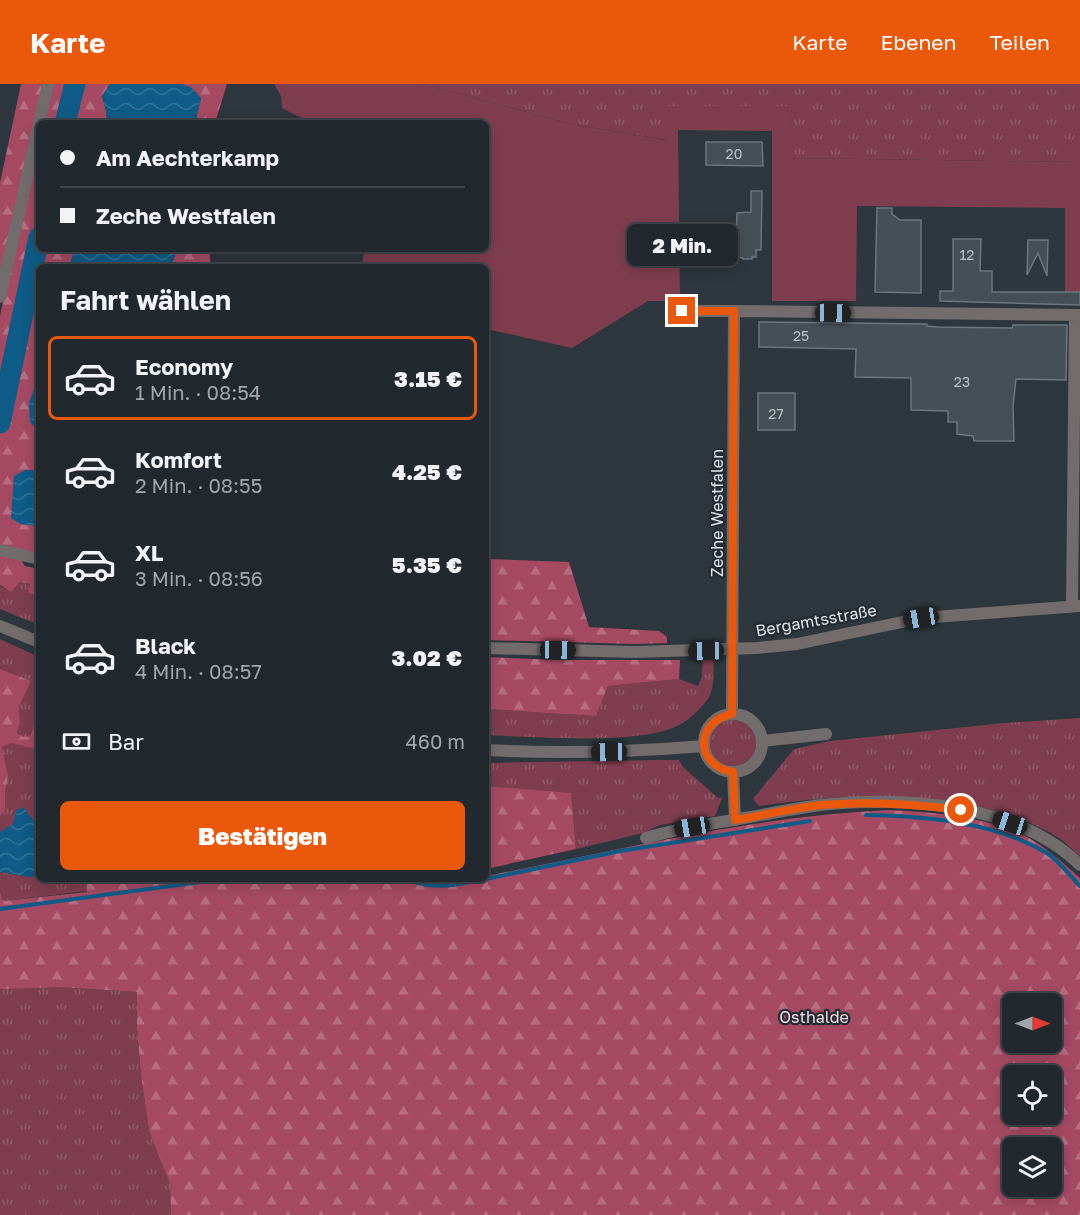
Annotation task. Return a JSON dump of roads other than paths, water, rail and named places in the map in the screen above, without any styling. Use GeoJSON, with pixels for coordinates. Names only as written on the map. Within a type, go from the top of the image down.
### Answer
{"type":"FeatureCollection","features":[{"type":"Feature","properties":{"kind":"street"},"geometry":{"type":"LineString","coordinates":[[40,120],[48,84]]}},
{"type":"Feature","properties":{"kind":"street"},"geometry":{"type":"LineString","coordinates":[[0,297],[36,137]]}},
{"type":"Feature","properties":{"kind":"street"},"geometry":{"type":"LineString","coordinates":[[682,311],[1078,315],[1076,606]]}},
{"type":"Feature","properties":{"kind":"street","name":"Zeche Westfalen"},"geometry":{"type":"LineString","coordinates":[[732,714],[734,311]]}},
{"type":"Feature","properties":{"kind":"street"},"geometry":{"type":"LineString","coordinates":[[0,550],[36,558]]}},
{"type":"Feature","properties":{"kind":"street","name":"Bergamtsstraße"},"geometry":{"type":"LineString","coordinates":[[489,648],[635,652],[733,650],[797,644],[921,618],[1076,606]]}},
{"type":"Feature","properties":{"kind":"street"},"geometry":{"type":"LineString","coordinates":[[0,626],[36,641]]}},
{"type":"Feature","properties":{"kind":"street"},"geometry":{"type":"LineString","coordinates":[[732,714],[749,719],[755,725],[762,741],[757,759],[743,771],[733,772],[717,768],[711,762],[704,746],[708,728],[723,716],[732,714]]}},
{"type":"Feature","properties":{"kind":"street"},"geometry":{"type":"LineString","coordinates":[[762,741],[826,734]]}},
{"type":"Feature","properties":{"kind":"street"},"geometry":{"type":"LineString","coordinates":[[489,750],[550,754],[629,752],[704,746]]}},
{"type":"Feature","properties":{"kind":"street"},"geometry":{"type":"LineString","coordinates":[[733,772],[735,820]]}},
{"type":"Feature","properties":{"kind":"street"},"geometry":{"type":"LineString","coordinates":[[646,838],[671,830],[820,805],[887,803],[961,810],[1022,826],[1052,841],[1080,865]]}},
{"type":"Feature","properties":{"kind":"water"},"geometry":{"type":"Polygon","coordinates":[[[110,84],[180,84],[191,87],[201,98],[196,120],[107,120],[102,96],[110,84]]]}},
{"type":"Feature","properties":{"kind":"water"},"geometry":{"type":"Polygon","coordinates":[[[73,252],[176,252],[172,264],[71,264],[73,252]]]}},
{"type":"Feature","properties":{"kind":"water"},"geometry":{"type":"Polygon","coordinates":[[[36,383],[36,429],[30,422],[29,403],[36,383]]]}},
{"type":"Feature","properties":{"kind":"water"},"geometry":{"type":"Polygon","coordinates":[[[25,470],[36,471],[36,526],[20,524],[11,518],[14,476],[25,470]]]}},
{"type":"Feature","properties":{"kind":"water"},"geometry":{"type":"Polygon","coordinates":[[[23,807],[36,824],[36,875],[31,877],[0,872],[0,832],[13,824],[16,811],[23,807]]]}},
{"type":"Feature","properties":{"kind":"waterway"},"geometry":{"type":"LineString","coordinates":[[66,120],[75,84]]}},
{"type":"Feature","properties":{"kind":"waterway"},"geometry":{"type":"LineString","coordinates":[[0,423],[36,251]]}},
{"type":"Feature","properties":{"kind":"waterway"},"geometry":{"type":"LineString","coordinates":[[866,815],[936,819],[1005,834],[1047,853],[1080,886]]}},
{"type":"Feature","properties":{"kind":"waterway"},"geometry":{"type":"LineString","coordinates":[[489,878],[620,851],[810,821]]}},
{"type":"Feature","properties":{"kind":"waterway"},"geometry":{"type":"LineString","coordinates":[[0,909],[200,882]]}},
{"type":"Feature","properties":{"kind":"waterway"},"geometry":{"type":"LineString","coordinates":[[414,882],[435,886],[471,882]]}},
{"type":"Feature","properties":{"kind":"park label","name":"Osthalde"},"geometry":{"type":"Point","coordinates":[814,1017]}}]}
